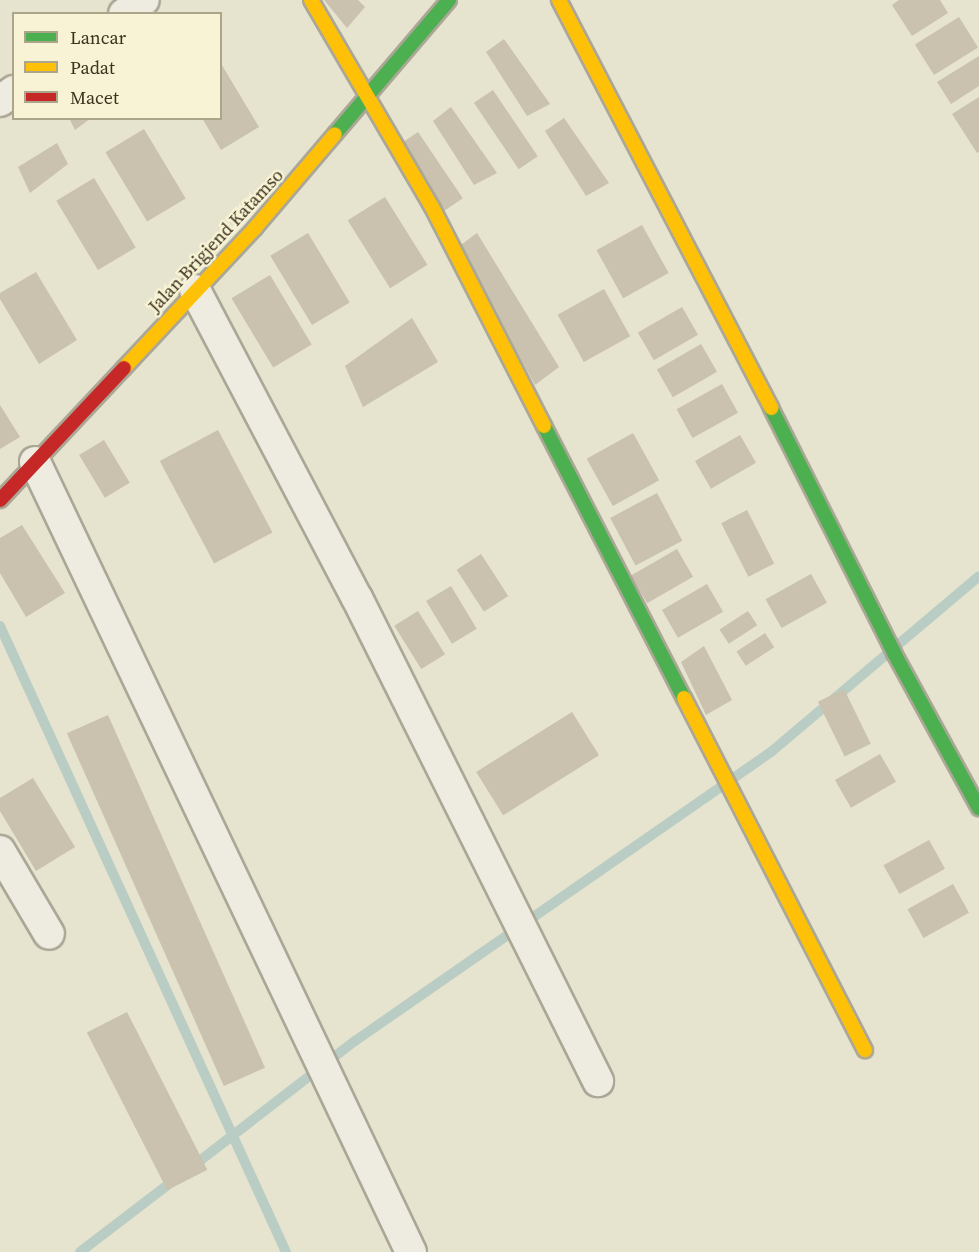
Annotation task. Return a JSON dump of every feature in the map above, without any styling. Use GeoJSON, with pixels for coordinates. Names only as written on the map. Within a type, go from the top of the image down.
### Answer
{"type":"FeatureCollection","features":[{"type":"Feature","properties":{"kind":"main road"},"geometry":{"type":"LineString","coordinates":[[311,0],[432,207],[865,1050]]}},
{"type":"Feature","properties":{"kind":"main road","name":"Jalan Brigjend Katamso"},"geometry":{"type":"LineString","coordinates":[[0,500],[255,228],[368,98],[449,0]]}},
{"type":"Feature","properties":{"kind":"main road"},"geometry":{"type":"LineString","coordinates":[[559,0],[757,380],[894,654],[979,808]]}},
{"type":"Feature","properties":{"kind":"street"},"geometry":{"type":"LineString","coordinates":[[127,12],[144,0]]}},
{"type":"Feature","properties":{"kind":"street"},"geometry":{"type":"LineString","coordinates":[[195,290],[357,598],[598,1081]]}},
{"type":"Feature","properties":{"kind":"street"},"geometry":{"type":"LineString","coordinates":[[34,462],[411,1252]]}},
{"type":"Feature","properties":{"kind":"street"},"geometry":{"type":"LineString","coordinates":[[0,851],[49,934]]}},
{"type":"Feature","properties":{"kind":"building"},"geometry":{"type":"Polygon","coordinates":[[[324,0],[358,0],[365,7],[347,28],[324,0]]]}},
{"type":"Feature","properties":{"kind":"building"},"geometry":{"type":"Polygon","coordinates":[[[899,0],[940,0],[948,13],[912,36],[892,5],[899,0]]]}},
{"type":"Feature","properties":{"kind":"building"},"geometry":{"type":"Polygon","coordinates":[[[959,17],[978,48],[934,75],[915,45],[959,17]]]}},
{"type":"Feature","properties":{"kind":"building"},"geometry":{"type":"Polygon","coordinates":[[[504,39],[550,104],[527,116],[486,52],[504,39]]]}},
{"type":"Feature","properties":{"kind":"building"},"geometry":{"type":"Polygon","coordinates":[[[979,56],[979,86],[951,104],[937,82],[979,56]]]}},
{"type":"Feature","properties":{"kind":"building"},"geometry":{"type":"Polygon","coordinates":[[[222,65],[259,127],[221,150],[203,120],[222,120],[222,65]]]}},
{"type":"Feature","properties":{"kind":"building"},"geometry":{"type":"Polygon","coordinates":[[[493,90],[538,156],[519,169],[474,103],[493,90]]]}},
{"type":"Feature","properties":{"kind":"building"},"geometry":{"type":"Polygon","coordinates":[[[979,97],[979,152],[977,153],[952,114],[979,97]]]}},
{"type":"Feature","properties":{"kind":"building"},"geometry":{"type":"Polygon","coordinates":[[[451,107],[497,173],[474,185],[433,121],[451,107]]]}},
{"type":"Feature","properties":{"kind":"building"},"geometry":{"type":"Polygon","coordinates":[[[564,118],[609,183],[586,196],[545,131],[564,118]]]}},
{"type":"Feature","properties":{"kind":"building"},"geometry":{"type":"Polygon","coordinates":[[[70,120],[88,120],[75,130],[70,120]]]}},
{"type":"Feature","properties":{"kind":"building"},"geometry":{"type":"Polygon","coordinates":[[[144,129],[186,198],[147,222],[105,152],[144,129]]]}},
{"type":"Feature","properties":{"kind":"building"},"geometry":{"type":"Polygon","coordinates":[[[418,132],[463,198],[443,212],[398,145],[418,132]]]}},
{"type":"Feature","properties":{"kind":"building"},"geometry":{"type":"Polygon","coordinates":[[[57,143],[68,164],[30,193],[18,167],[57,143]]]}},
{"type":"Feature","properties":{"kind":"building"},"geometry":{"type":"Polygon","coordinates":[[[94,178],[136,247],[98,270],[56,201],[94,178]]]}},
{"type":"Feature","properties":{"kind":"building"},"geometry":{"type":"Polygon","coordinates":[[[385,197],[427,265],[390,288],[348,220],[385,197]]]}},
{"type":"Feature","properties":{"kind":"building"},"geometry":{"type":"Polygon","coordinates":[[[642,225],[669,273],[623,298],[597,250],[642,225]]]}},
{"type":"Feature","properties":{"kind":"building"},"geometry":{"type":"Polygon","coordinates":[[[308,233],[350,302],[312,325],[270,256],[308,233]]]}},
{"type":"Feature","properties":{"kind":"building"},"geometry":{"type":"Polygon","coordinates":[[[477,233],[559,367],[535,385],[458,247],[477,233]]]}},
{"type":"Feature","properties":{"kind":"building"},"geometry":{"type":"Polygon","coordinates":[[[36,272],[77,340],[39,364],[0,299],[0,293],[36,272]]]}},
{"type":"Feature","properties":{"kind":"building"},"geometry":{"type":"Polygon","coordinates":[[[270,275],[312,344],[273,368],[231,298],[270,275]]]}},
{"type":"Feature","properties":{"kind":"building"},"geometry":{"type":"Polygon","coordinates":[[[604,289],[630,336],[584,362],[558,315],[604,289]]]}},
{"type":"Feature","properties":{"kind":"building"},"geometry":{"type":"Polygon","coordinates":[[[682,307],[698,335],[654,360],[638,332],[682,307]]]}},
{"type":"Feature","properties":{"kind":"building"},"geometry":{"type":"Polygon","coordinates":[[[412,318],[438,362],[363,407],[345,366],[412,318]]]}},
{"type":"Feature","properties":{"kind":"building"},"geometry":{"type":"Polygon","coordinates":[[[701,344],[717,372],[673,397],[657,370],[701,344]]]}},
{"type":"Feature","properties":{"kind":"building"},"geometry":{"type":"Polygon","coordinates":[[[722,384],[738,413],[693,438],[677,409],[722,384]]]}},
{"type":"Feature","properties":{"kind":"building"},"geometry":{"type":"Polygon","coordinates":[[[0,405],[20,437],[0,449],[0,405]]]}},
{"type":"Feature","properties":{"kind":"building"},"geometry":{"type":"Polygon","coordinates":[[[218,430],[272,532],[214,563],[160,461],[218,430]]]}},
{"type":"Feature","properties":{"kind":"building"},"geometry":{"type":"Polygon","coordinates":[[[633,433],[659,480],[613,506],[587,459],[633,433]]]}},
{"type":"Feature","properties":{"kind":"building"},"geometry":{"type":"Polygon","coordinates":[[[740,435],[756,463],[711,489],[695,461],[740,435]]]}},
{"type":"Feature","properties":{"kind":"building"},"geometry":{"type":"Polygon","coordinates":[[[104,440],[130,483],[105,498],[79,455],[104,440]]]}},
{"type":"Feature","properties":{"kind":"building"},"geometry":{"type":"Polygon","coordinates":[[[657,493],[682,541],[636,566],[610,518],[657,493]]]}},
{"type":"Feature","properties":{"kind":"building"},"geometry":{"type":"Polygon","coordinates":[[[747,510],[774,563],[748,577],[721,523],[747,510]]]}},
{"type":"Feature","properties":{"kind":"building"},"geometry":{"type":"Polygon","coordinates":[[[22,525],[65,593],[26,617],[0,573],[0,538],[22,525]]]}},
{"type":"Feature","properties":{"kind":"building"},"geometry":{"type":"Polygon","coordinates":[[[677,549],[693,577],[647,603],[631,576],[677,549]]]}},
{"type":"Feature","properties":{"kind":"building"},"geometry":{"type":"Polygon","coordinates":[[[481,554],[508,596],[484,612],[457,570],[481,554]]]}},
{"type":"Feature","properties":{"kind":"building"},"geometry":{"type":"Polygon","coordinates":[[[811,574],[827,603],[782,628],[766,599],[811,574]]]}},
{"type":"Feature","properties":{"kind":"building"},"geometry":{"type":"Polygon","coordinates":[[[707,584],[723,612],[678,638],[662,610],[707,584]]]}},
{"type":"Feature","properties":{"kind":"building"},"geometry":{"type":"Polygon","coordinates":[[[451,586],[477,629],[452,644],[426,601],[451,586]]]}},
{"type":"Feature","properties":{"kind":"building"},"geometry":{"type":"Polygon","coordinates":[[[418,611],[445,654],[421,669],[394,626],[418,611]]]}},
{"type":"Feature","properties":{"kind":"building"},"geometry":{"type":"Polygon","coordinates":[[[748,611],[757,625],[729,644],[719,630],[748,611]]]}},
{"type":"Feature","properties":{"kind":"building"},"geometry":{"type":"Polygon","coordinates":[[[765,633],[774,647],[746,666],[736,652],[765,633]]]}},
{"type":"Feature","properties":{"kind":"building"},"geometry":{"type":"Polygon","coordinates":[[[704,646],[732,700],[706,715],[681,662],[704,646]]]}},
{"type":"Feature","properties":{"kind":"building"},"geometry":{"type":"Polygon","coordinates":[[[844,689],[871,744],[845,757],[818,702],[844,689]]]}},
{"type":"Feature","properties":{"kind":"building"},"geometry":{"type":"Polygon","coordinates":[[[572,712],[599,755],[503,815],[476,772],[572,712]]]}},
{"type":"Feature","properties":{"kind":"building"},"geometry":{"type":"Polygon","coordinates":[[[108,715],[265,1068],[224,1086],[67,733],[108,715]]]}},
{"type":"Feature","properties":{"kind":"building"},"geometry":{"type":"Polygon","coordinates":[[[880,754],[896,782],[851,808],[835,780],[880,754]]]}},
{"type":"Feature","properties":{"kind":"building"},"geometry":{"type":"Polygon","coordinates":[[[33,778],[75,847],[36,871],[0,811],[0,798],[33,778]]]}},
{"type":"Feature","properties":{"kind":"building"},"geometry":{"type":"Polygon","coordinates":[[[929,840],[945,869],[900,894],[884,865],[929,840]]]}},
{"type":"Feature","properties":{"kind":"building"},"geometry":{"type":"Polygon","coordinates":[[[953,884],[969,913],[924,938],[908,909],[953,884]]]}},
{"type":"Feature","properties":{"kind":"building"},"geometry":{"type":"Polygon","coordinates":[[[127,1012],[207,1170],[167,1190],[87,1032],[127,1012]]]}},
{"type":"Feature","properties":{"kind":"waterway"},"geometry":{"type":"LineString","coordinates":[[193,1166],[355,1041],[771,752],[979,576]]}},
{"type":"Feature","properties":{"kind":"waterway"},"geometry":{"type":"LineString","coordinates":[[0,626],[286,1252]]}},
{"type":"Feature","properties":{"kind":"waterway"},"geometry":{"type":"LineString","coordinates":[[80,1252],[178,1177]]}},
{"type":"Feature","properties":{"kind":"traffic: fast"},"geometry":{"type":"LineString","coordinates":[[335,134],[449,0]]}},
{"type":"Feature","properties":{"kind":"traffic: fast"},"geometry":{"type":"LineString","coordinates":[[771,408],[894,653],[979,808]]}},
{"type":"Feature","properties":{"kind":"traffic: fast"},"geometry":{"type":"LineString","coordinates":[[544,426],[684,698]]}},
{"type":"Feature","properties":{"kind":"traffic: slow"},"geometry":{"type":"LineString","coordinates":[[311,0],[432,207],[544,426]]}},
{"type":"Feature","properties":{"kind":"traffic: slow"},"geometry":{"type":"LineString","coordinates":[[559,0],[771,408]]}},
{"type":"Feature","properties":{"kind":"traffic: slow"},"geometry":{"type":"LineString","coordinates":[[124,368],[255,228],[335,134]]}},
{"type":"Feature","properties":{"kind":"traffic: slow"},"geometry":{"type":"LineString","coordinates":[[684,698],[865,1050]]}},
{"type":"Feature","properties":{"kind":"traffic: jam"},"geometry":{"type":"LineString","coordinates":[[0,500],[124,368]]}}]}
